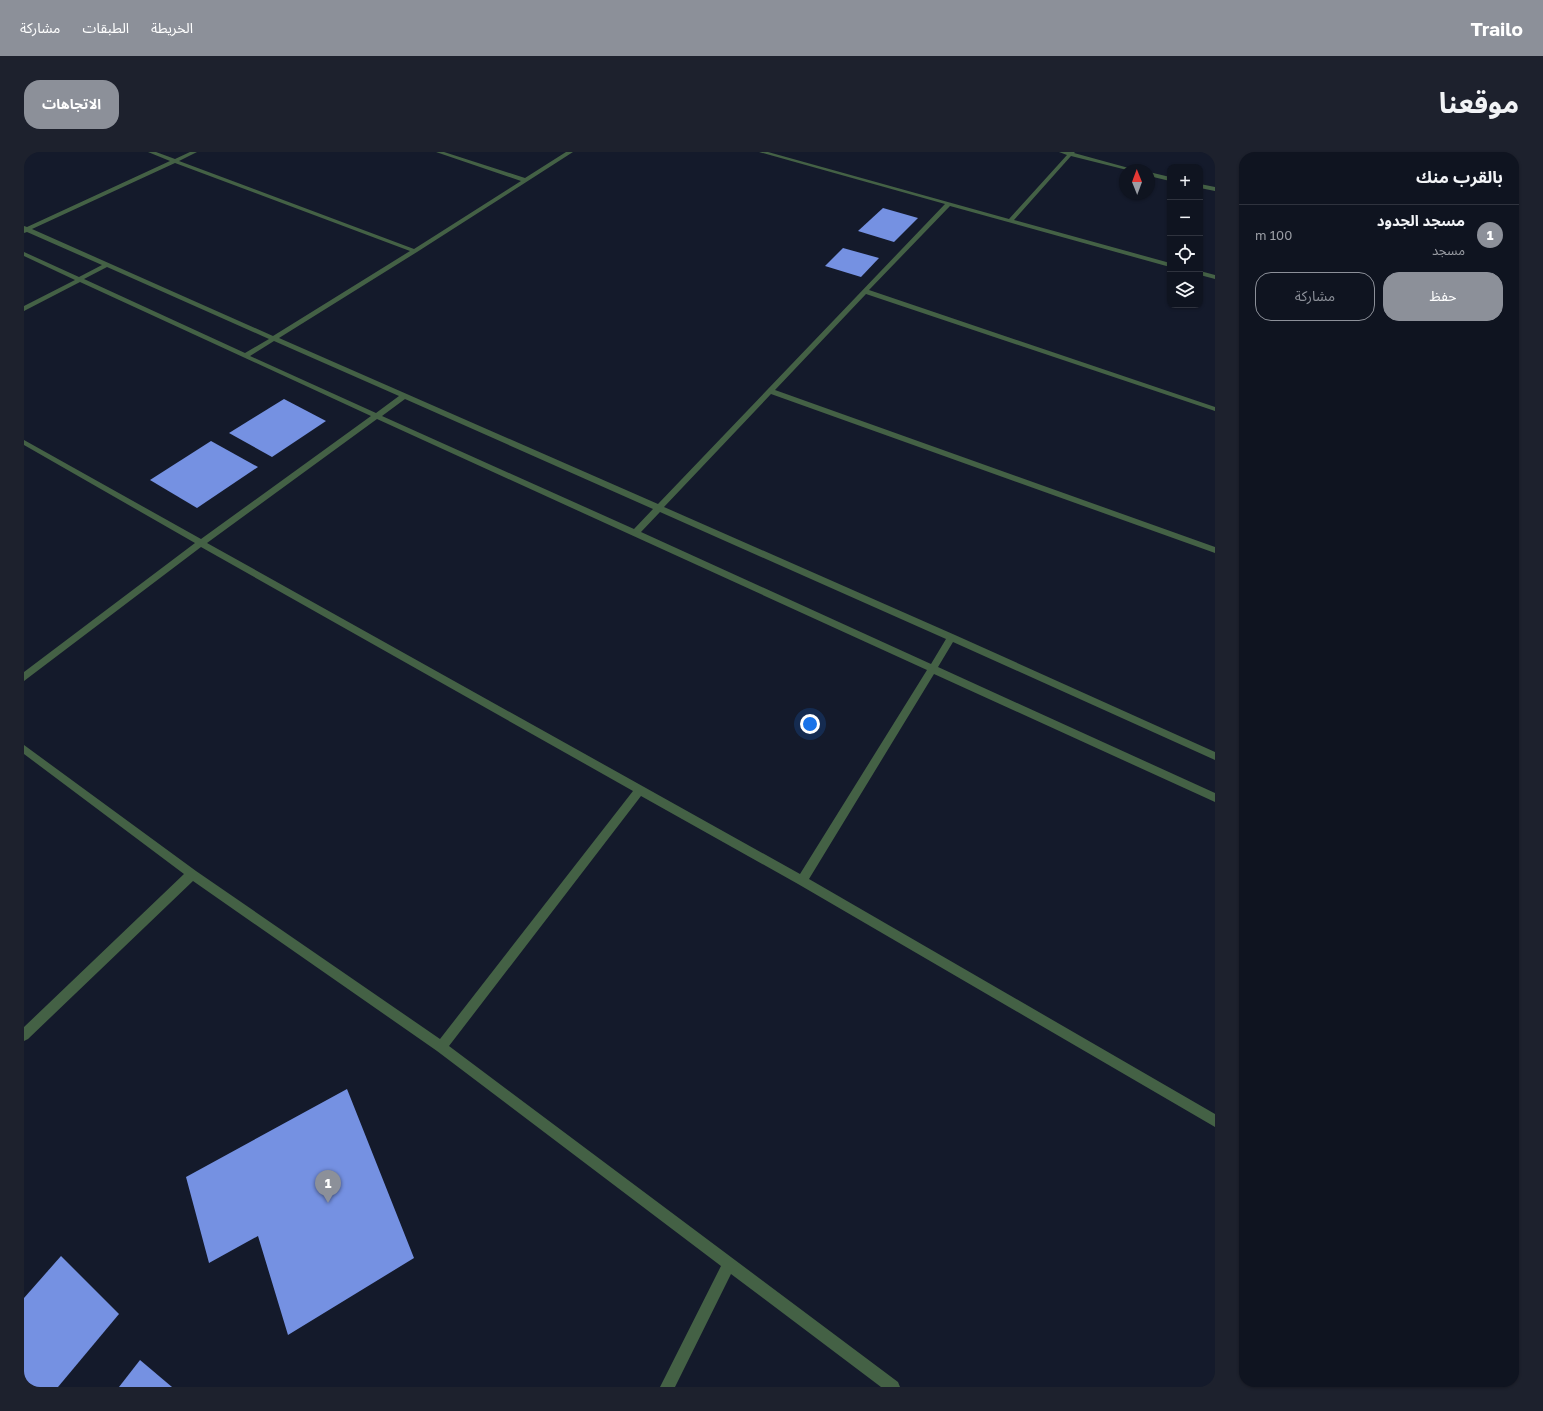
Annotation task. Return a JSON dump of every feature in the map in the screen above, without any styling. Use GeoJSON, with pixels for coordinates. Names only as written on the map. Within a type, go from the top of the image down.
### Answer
{"type":"FeatureCollection","features":[{"type":"Feature","properties":{"kind":"street"},"geometry":{"type":"LineString","coordinates":[[151,152],[415,251]]}},
{"type":"Feature","properties":{"kind":"street"},"geometry":{"type":"LineString","coordinates":[[25,230],[194,152]]}},
{"type":"Feature","properties":{"kind":"street"},"geometry":{"type":"LineString","coordinates":[[439,152],[525,180]]}},
{"type":"Feature","properties":{"kind":"street"},"geometry":{"type":"LineString","coordinates":[[245,356],[415,251],[570,152]]}},
{"type":"Feature","properties":{"kind":"street"},"geometry":{"type":"LineString","coordinates":[[762,152],[1167,264]]}},
{"type":"Feature","properties":{"kind":"street"},"geometry":{"type":"LineString","coordinates":[[1062,152],[1119,166]]}},
{"type":"Feature","properties":{"kind":"street"},"geometry":{"type":"LineString","coordinates":[[1010,221],[1071,153]]}},
{"type":"Feature","properties":{"kind":"street"},"geometry":{"type":"LineString","coordinates":[[1155,175],[1167,178]]}},
{"type":"Feature","properties":{"kind":"street"},"geometry":{"type":"LineString","coordinates":[[1203,187],[1215,189]]}},
{"type":"Feature","properties":{"kind":"street"},"geometry":{"type":"LineString","coordinates":[[635,533],[948,204]]}},
{"type":"Feature","properties":{"kind":"street"},"geometry":{"type":"LineString","coordinates":[[25,230],[660,507],[1215,756]]}},
{"type":"Feature","properties":{"kind":"street"},"geometry":{"type":"LineString","coordinates":[[24,254],[1215,798]]}},
{"type":"Feature","properties":{"kind":"street"},"geometry":{"type":"LineString","coordinates":[[24,309],[107,265]]}},
{"type":"Feature","properties":{"kind":"street"},"geometry":{"type":"LineString","coordinates":[[1203,274],[1215,277]]}},
{"type":"Feature","properties":{"kind":"street"},"geometry":{"type":"LineString","coordinates":[[865,291],[1215,409]]}},
{"type":"Feature","properties":{"kind":"street"},"geometry":{"type":"LineString","coordinates":[[770,391],[1215,550]]}},
{"type":"Feature","properties":{"kind":"street"},"geometry":{"type":"LineString","coordinates":[[24,677],[201,543],[404,396]]}},
{"type":"Feature","properties":{"kind":"street"},"geometry":{"type":"LineString","coordinates":[[24,442],[802,881],[1215,1121]]}},
{"type":"Feature","properties":{"kind":"street"},"geometry":{"type":"LineString","coordinates":[[802,881],[952,637]]}},
{"type":"Feature","properties":{"kind":"street"},"geometry":{"type":"LineString","coordinates":[[24,749],[192,874],[441,1047],[893,1387]]}},
{"type":"Feature","properties":{"kind":"street"},"geometry":{"type":"LineString","coordinates":[[441,1047],[640,790]]}},
{"type":"Feature","properties":{"kind":"street"},"geometry":{"type":"LineString","coordinates":[[24,1035],[192,874]]}},
{"type":"Feature","properties":{"kind":"street"},"geometry":{"type":"LineString","coordinates":[[667,1387],[729,1264]]}},
{"type":"Feature","properties":{"kind":"building"},"geometry":{"type":"Polygon","coordinates":[[[883,208],[918,218],[894,242],[858,231],[883,208]]]}},
{"type":"Feature","properties":{"kind":"building"},"geometry":{"type":"Polygon","coordinates":[[[843,248],[879,258],[861,277],[825,266],[843,248]]]}},
{"type":"Feature","properties":{"kind":"building"},"geometry":{"type":"Polygon","coordinates":[[[284,399],[326,421],[272,457],[229,433],[284,399]]]}},
{"type":"Feature","properties":{"kind":"building"},"geometry":{"type":"Polygon","coordinates":[[[211,441],[258,467],[197,508],[150,480],[211,441]]]}},
{"type":"Feature","properties":{"kind":"building"},"geometry":{"type":"Polygon","coordinates":[[[347,1089],[414,1258],[288,1335],[258,1236],[209,1263],[186,1177],[347,1089]]]}},
{"type":"Feature","properties":{"kind":"building"},"geometry":{"type":"Polygon","coordinates":[[[61,1256],[119,1314],[58,1387],[24,1387],[24,1298],[61,1256]]]}},
{"type":"Feature","properties":{"kind":"building"},"geometry":{"type":"Polygon","coordinates":[[[140,1360],[172,1387],[119,1387],[140,1360]]]}},
{"type":"Feature","properties":{"kind":"place","name":"مسجد الجدود"},"geometry":{"type":"Point","coordinates":[328,1203]}}]}
